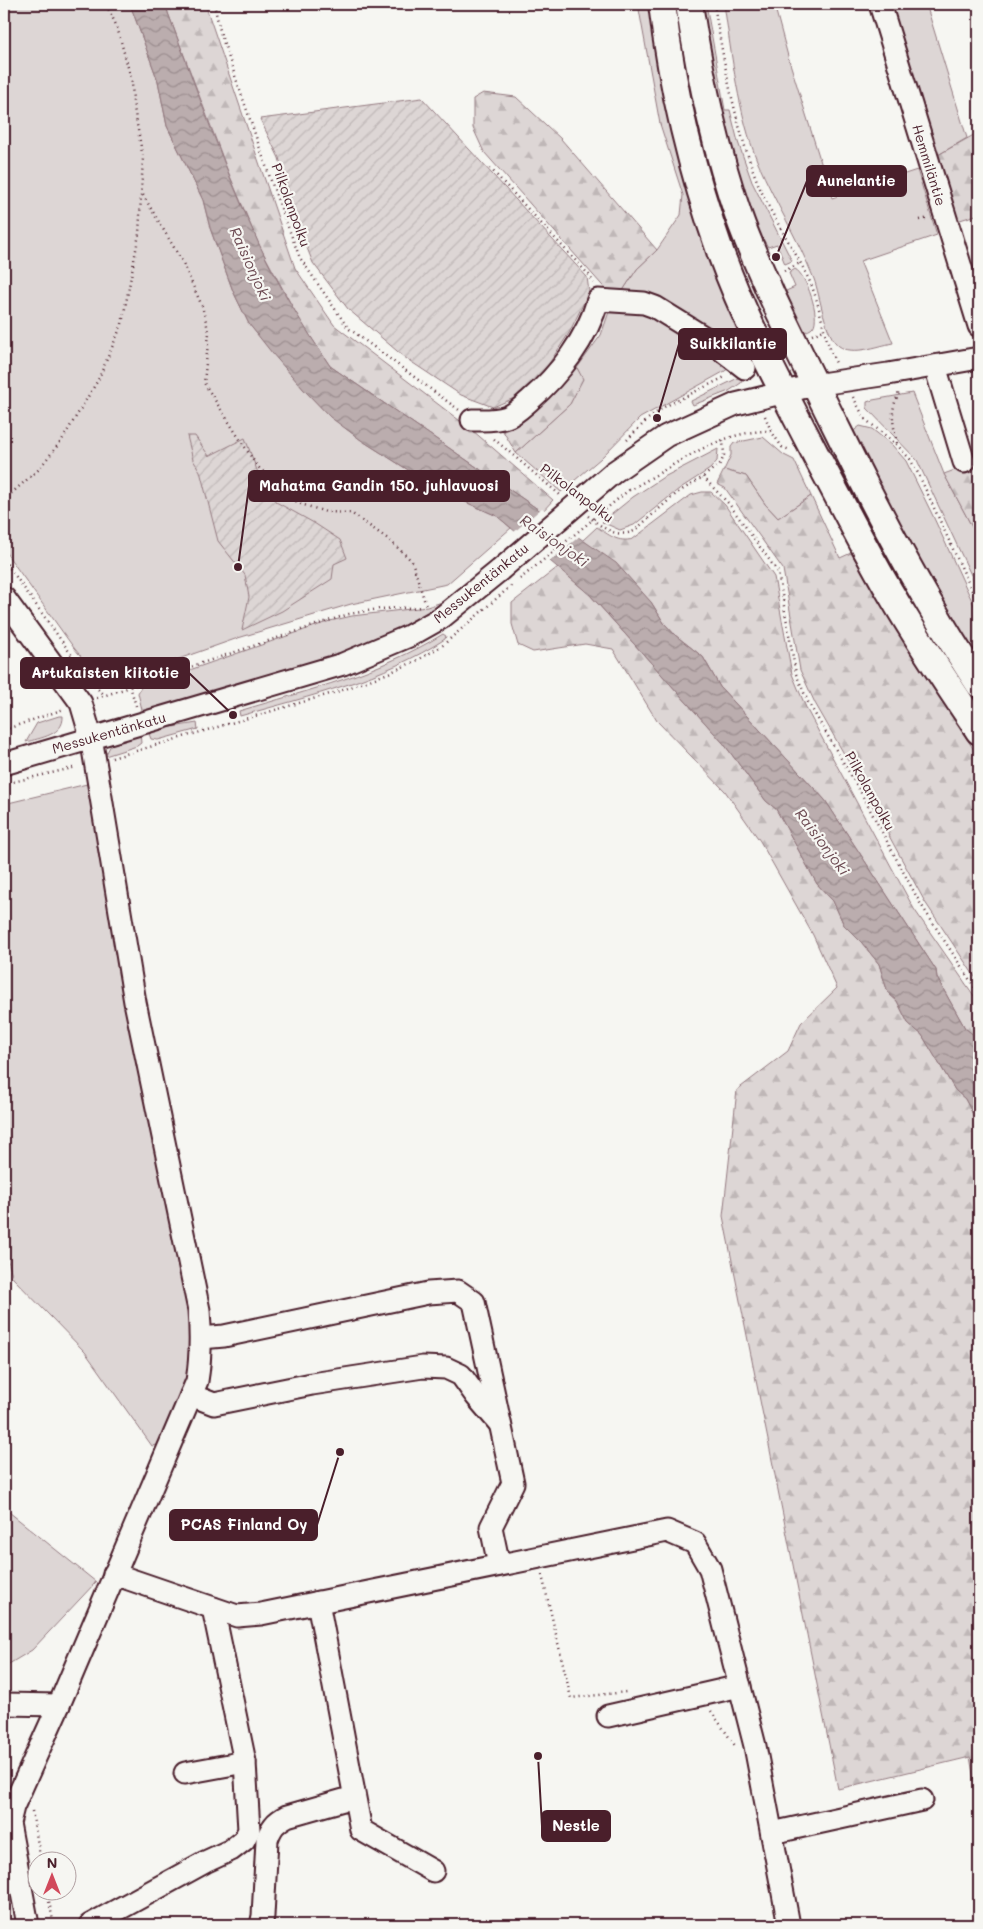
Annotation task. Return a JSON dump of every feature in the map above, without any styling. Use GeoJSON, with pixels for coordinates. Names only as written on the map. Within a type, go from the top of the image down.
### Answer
{"type":"FeatureCollection","features":[{"type":"Feature","properties":{"kind":"main road"},"geometry":{"type":"LineString","coordinates":[[662,4],[668,56],[679,112],[697,180],[722,256],[743,306],[784,392],[860,539],[894,599],[979,731]]}},
{"type":"Feature","properties":{"kind":"main road"},"geometry":{"type":"LineString","coordinates":[[689,4],[706,105],[723,168],[750,246],[814,384],[895,542],[960,655],[979,684]]}},
{"type":"Feature","properties":{"kind":"street","name":"Hemmiläntie"},"geometry":{"type":"LineString","coordinates":[[880,4],[979,326]]}},
{"type":"Feature","properties":{"kind":"street"},"geometry":{"type":"LineString","coordinates":[[472,420],[508,417],[544,388],[564,365],[585,332],[598,300],[644,303],[655,307],[710,341],[746,368]]}},
{"type":"Feature","properties":{"kind":"street","name":"Messukentänkatu"},"geometry":{"type":"LineString","coordinates":[[4,764],[343,664],[410,636],[507,577],[614,472],[651,444],[672,432],[736,404],[814,384],[979,358]]}},
{"type":"Feature","properties":{"kind":"street"},"geometry":{"type":"LineString","coordinates":[[935,366],[964,462]]}},
{"type":"Feature","properties":{"kind":"street"},"geometry":{"type":"LineString","coordinates":[[4,598],[81,703],[91,737],[106,763],[135,1002],[199,1310],[201,1338],[201,1357],[197,1381],[59,1705],[13,1807],[9,1823],[28,1925]]}},
{"type":"Feature","properties":{"kind":"street"},"geometry":{"type":"LineString","coordinates":[[201,1338],[224,1336],[428,1293],[458,1291],[474,1302],[513,1483],[491,1527],[499,1565]]}},
{"type":"Feature","properties":{"kind":"street"},"geometry":{"type":"LineString","coordinates":[[191,1395],[214,1404],[312,1384],[424,1367],[446,1368],[462,1374],[476,1396],[500,1424]]}},
{"type":"Feature","properties":{"kind":"street"},"geometry":{"type":"LineString","coordinates":[[114,1574],[237,1616],[261,1614],[667,1531],[695,1543],[710,1569],[755,1746],[789,1925]]}},
{"type":"Feature","properties":{"kind":"street"},"geometry":{"type":"LineString","coordinates":[[318,1602],[361,1830],[433,1870]]}},
{"type":"Feature","properties":{"kind":"street"},"geometry":{"type":"LineString","coordinates":[[90,1925],[205,1862],[231,1850],[244,1840],[249,1830],[245,1762],[213,1608]]}},
{"type":"Feature","properties":{"kind":"street"},"geometry":{"type":"LineString","coordinates":[[608,1716],[740,1686]]}},
{"type":"Feature","properties":{"kind":"street"},"geometry":{"type":"LineString","coordinates":[[4,1704],[59,1705]]}},
{"type":"Feature","properties":{"kind":"street"},"geometry":{"type":"LineString","coordinates":[[185,1773],[245,1762]]}},
{"type":"Feature","properties":{"kind":"street"},"geometry":{"type":"LineString","coordinates":[[261,1925],[267,1840],[276,1822],[287,1816],[354,1797]]}},
{"type":"Feature","properties":{"kind":"street"},"geometry":{"type":"LineString","coordinates":[[772,1833],[922,1800]]}},
{"type":"Feature","properties":{"kind":"path"},"geometry":{"type":"LineString","coordinates":[[4,511],[6,498],[38,470],[62,440],[98,380],[122,324],[139,234],[143,158],[133,102],[132,82],[117,27],[106,4]]}},
{"type":"Feature","properties":{"kind":"path","name":"Pilkolanpolku"},"geometry":{"type":"LineString","coordinates":[[214,4],[221,35],[277,198],[300,258],[348,328],[472,420]]}},
{"type":"Feature","properties":{"kind":"path"},"geometry":{"type":"LineString","coordinates":[[714,4],[740,133],[757,182],[776,223],[800,263],[816,298],[832,356]]}},
{"type":"Feature","properties":{"kind":"path"},"geometry":{"type":"LineString","coordinates":[[490,168],[589,275],[596,287],[598,300]]}},
{"type":"Feature","properties":{"kind":"path"},"geometry":{"type":"LineString","coordinates":[[142,194],[182,261],[202,306],[209,333],[204,383],[257,466],[298,503],[326,512],[351,513],[388,539],[412,561],[426,606]]}},
{"type":"Feature","properties":{"kind":"path"},"geometry":{"type":"LineString","coordinates":[[783,272],[800,263]]}},
{"type":"Feature","properties":{"kind":"path"},"geometry":{"type":"LineString","coordinates":[[808,336],[824,330]]}},
{"type":"Feature","properties":{"kind":"path"},"geometry":{"type":"LineString","coordinates":[[625,442],[648,419],[664,407],[746,368]]}},
{"type":"Feature","properties":{"kind":"path"},"geometry":{"type":"LineString","coordinates":[[897,444],[892,409],[900,392]]}},
{"type":"Feature","properties":{"kind":"path"},"geometry":{"type":"LineString","coordinates":[[855,402],[865,419],[897,444],[910,459],[979,606]]}},
{"type":"Feature","properties":{"kind":"path"},"geometry":{"type":"LineString","coordinates":[[507,577],[629,490],[690,455],[724,440],[744,433],[771,431],[782,446],[794,451]]}},
{"type":"Feature","properties":{"kind":"path","name":"Pilkolanpolku"},"geometry":{"type":"LineString","coordinates":[[494,439],[560,496]]}},
{"type":"Feature","properties":{"kind":"path"},"geometry":{"type":"LineString","coordinates":[[703,477],[721,463],[724,455],[724,440]]}},
{"type":"Feature","properties":{"kind":"path","name":"Pilkolanpolku"},"geometry":{"type":"LineString","coordinates":[[583,512],[606,529],[626,534],[634,531],[677,493],[703,477],[729,504],[778,572],[796,674],[808,702],[860,791],[920,903],[979,994]]}},
{"type":"Feature","properties":{"kind":"path"},"geometry":{"type":"LineString","coordinates":[[4,560],[94,685],[104,695]]}},
{"type":"Feature","properties":{"kind":"path"},"geometry":{"type":"LineString","coordinates":[[4,730],[349,614],[434,604]]}},
{"type":"Feature","properties":{"kind":"path"},"geometry":{"type":"LineString","coordinates":[[233,715],[236,721]]}},
{"type":"Feature","properties":{"kind":"path"},"geometry":{"type":"LineString","coordinates":[[4,784],[106,763]]}},
{"type":"Feature","properties":{"kind":"path"},"geometry":{"type":"LineString","coordinates":[[538,1557],[571,1698],[632,1692]]}},
{"type":"Feature","properties":{"kind":"path"},"geometry":{"type":"LineString","coordinates":[[701,1696],[741,1754]]}},
{"type":"Feature","properties":{"kind":"path"},"geometry":{"type":"LineString","coordinates":[[32,1804],[32,1822],[38,1852]]}},
{"type":"Feature","properties":{"kind":"path"},"geometry":{"type":"LineString","coordinates":[[49,1902],[54,1925]]}},
{"type":"Feature","properties":{"kind":"green space"},"geometry":{"type":"Polygon","coordinates":[[[4,4],[130,4],[158,81],[167,126],[203,200],[210,228],[233,291],[249,324],[305,391],[331,417],[361,440],[443,492],[497,516],[511,528],[447,584],[351,604],[238,638],[105,685],[74,648],[4,550],[4,4]]]}},
{"type":"Feature","properties":{"kind":"green space"},"geometry":{"type":"Polygon","coordinates":[[[166,4],[205,4],[295,268],[334,325],[472,430],[553,500],[542,512],[330,366],[299,319],[259,245],[227,169],[166,4]]]}},
{"type":"Feature","properties":{"kind":"green space"},"geometry":{"type":"Polygon","coordinates":[[[638,4],[651,4],[693,208],[707,253],[729,298],[752,357],[750,358],[618,298],[637,269],[657,250],[681,215],[683,195],[660,124],[638,4]]]}},
{"type":"Feature","properties":{"kind":"green space"},"geometry":{"type":"Polygon","coordinates":[[[671,4],[680,4],[725,200],[716,202],[707,185],[671,4]]]}},
{"type":"Feature","properties":{"kind":"green space"},"geometry":{"type":"Polygon","coordinates":[[[697,4],[706,4],[725,110],[730,110],[738,142],[752,182],[792,261],[785,264],[777,244],[768,247],[748,215],[738,185],[697,4]]]}},
{"type":"Feature","properties":{"kind":"green space"},"geometry":{"type":"Polygon","coordinates":[[[724,4],[774,4],[789,60],[832,198],[917,170],[937,235],[860,261],[893,343],[851,350],[839,346],[830,334],[814,279],[758,163],[751,144],[736,85],[724,4]]]}},
{"type":"Feature","properties":{"kind":"green space"},"geometry":{"type":"Polygon","coordinates":[[[889,4],[926,4],[967,138],[938,155],[889,4]]]}},
{"type":"Feature","properties":{"kind":"green space"},"geometry":{"type":"Polygon","coordinates":[[[483,93],[516,97],[561,139],[657,250],[637,269],[618,298],[609,293],[484,152],[473,128],[473,99],[483,93]]]}},
{"type":"Feature","properties":{"kind":"green space"},"geometry":{"type":"Polygon","coordinates":[[[422,98],[587,277],[589,292],[569,333],[548,365],[519,396],[493,407],[461,395],[404,357],[348,309],[313,263],[298,225],[279,158],[260,119],[422,98]]]}},
{"type":"Feature","properties":{"kind":"green space"},"geometry":{"type":"Polygon","coordinates":[[[979,132],[979,214],[957,221],[938,155],[979,132]]]}},
{"type":"Feature","properties":{"kind":"green space"},"geometry":{"type":"Polygon","coordinates":[[[795,269],[808,287],[815,314],[813,327],[803,333],[786,291],[795,287],[789,273],[795,269]]]}},
{"type":"Feature","properties":{"kind":"green space"},"geometry":{"type":"Polygon","coordinates":[[[611,306],[639,309],[732,365],[725,371],[640,418],[601,458],[561,492],[516,453],[570,404],[582,379],[577,368],[601,335],[611,306]]]}},
{"type":"Feature","properties":{"kind":"green space"},"geometry":{"type":"Polygon","coordinates":[[[577,368],[583,379],[570,404],[516,453],[503,431],[548,389],[577,368]]]}},
{"type":"Feature","properties":{"kind":"green space"},"geometry":{"type":"Polygon","coordinates":[[[738,378],[742,380],[741,383],[729,391],[693,405],[691,401],[738,378]]]}},
{"type":"Feature","properties":{"kind":"green space"},"geometry":{"type":"Polygon","coordinates":[[[912,393],[944,474],[979,540],[979,592],[917,460],[867,408],[867,402],[873,400],[912,393]]]}},
{"type":"Feature","properties":{"kind":"green space"},"geometry":{"type":"Polygon","coordinates":[[[860,426],[872,429],[892,445],[906,461],[979,616],[979,665],[899,527],[851,433],[860,426]]]}},
{"type":"Feature","properties":{"kind":"green space"},"geometry":{"type":"Polygon","coordinates":[[[187,436],[195,436],[209,456],[245,438],[258,473],[276,502],[340,540],[347,558],[334,564],[332,579],[282,611],[242,630],[249,597],[245,575],[218,541],[200,471],[193,460],[187,436]]]}},
{"type":"Feature","properties":{"kind":"green space"},"geometry":{"type":"Polygon","coordinates":[[[763,437],[784,455],[794,460],[811,496],[778,518],[765,504],[746,476],[724,470],[734,443],[763,437]]]}},
{"type":"Feature","properties":{"kind":"green space"},"geometry":{"type":"Polygon","coordinates":[[[718,449],[717,461],[710,469],[679,489],[634,525],[620,530],[602,522],[633,497],[662,478],[718,449]]]}},
{"type":"Feature","properties":{"kind":"green space"},"geometry":{"type":"Polygon","coordinates":[[[979,461],[979,540],[944,474],[979,461]]]}},
{"type":"Feature","properties":{"kind":"green space"},"geometry":{"type":"Polygon","coordinates":[[[724,470],[746,476],[765,504],[778,518],[811,496],[840,558],[851,553],[979,758],[979,983],[925,902],[815,703],[800,670],[783,569],[725,488],[717,484],[724,470]]]}},
{"type":"Feature","properties":{"kind":"green space"},"geometry":{"type":"Polygon","coordinates":[[[711,492],[725,505],[774,577],[792,674],[807,710],[914,909],[979,1003],[979,1045],[974,1036],[965,1028],[937,978],[936,970],[825,800],[720,687],[703,657],[675,635],[664,623],[651,602],[583,540],[597,527],[618,539],[633,539],[691,495],[711,492]]]}},
{"type":"Feature","properties":{"kind":"green space"},"geometry":{"type":"Polygon","coordinates":[[[883,549],[979,698],[979,716],[878,552],[883,549]]]}},
{"type":"Feature","properties":{"kind":"green space"},"geometry":{"type":"Polygon","coordinates":[[[558,567],[590,595],[724,744],[766,801],[776,809],[817,884],[833,901],[844,925],[879,964],[888,993],[897,1001],[908,1023],[922,1035],[955,1090],[965,1099],[975,1118],[979,1130],[979,1808],[970,1757],[838,1789],[723,1216],[737,1090],[788,1051],[801,1023],[837,988],[813,935],[760,841],[725,791],[657,721],[613,649],[585,644],[533,652],[518,645],[512,624],[512,603],[558,567]]]}},
{"type":"Feature","properties":{"kind":"green space"},"geometry":{"type":"Polygon","coordinates":[[[442,602],[444,604],[428,616],[351,653],[143,714],[138,693],[141,687],[330,621],[352,616],[427,607],[442,602]]]}},
{"type":"Feature","properties":{"kind":"green space"},"geometry":{"type":"Polygon","coordinates":[[[443,634],[446,636],[445,639],[422,653],[372,676],[240,716],[239,711],[318,688],[394,660],[443,634]]]}},
{"type":"Feature","properties":{"kind":"green space"},"geometry":{"type":"Polygon","coordinates":[[[63,716],[62,722],[60,728],[55,732],[26,742],[37,723],[63,716]]]}},
{"type":"Feature","properties":{"kind":"green space"},"geometry":{"type":"Polygon","coordinates":[[[197,723],[198,729],[158,740],[151,739],[148,731],[197,723]]]}},
{"type":"Feature","properties":{"kind":"green space"},"geometry":{"type":"Polygon","coordinates":[[[140,733],[141,743],[137,746],[105,756],[112,743],[140,733]]]}},
{"type":"Feature","properties":{"kind":"green space"},"geometry":{"type":"Polygon","coordinates":[[[87,784],[191,1326],[192,1354],[184,1389],[161,1444],[152,1446],[85,1352],[13,1278],[4,1247],[4,804],[87,784]]]}},
{"type":"Feature","properties":{"kind":"green space"},"geometry":{"type":"Polygon","coordinates":[[[4,1508],[96,1582],[32,1650],[4,1667],[4,1508]]]}},
{"type":"Feature","properties":{"kind":"water","name":"Raisionjoki"},"geometry":{"type":"Polygon","coordinates":[[[130,4],[166,4],[222,158],[246,216],[275,276],[330,366],[616,563],[651,602],[664,623],[675,635],[703,657],[720,687],[825,800],[936,970],[937,978],[965,1028],[975,1036],[979,1045],[979,1130],[965,1099],[955,1090],[922,1035],[908,1023],[897,1001],[888,993],[879,964],[844,925],[833,901],[817,884],[776,809],[766,801],[724,744],[590,595],[497,516],[443,492],[361,440],[330,417],[305,391],[249,324],[233,291],[210,228],[203,200],[167,126],[158,81],[130,4]]]}},
{"type":"Feature","properties":{"kind":"pier"},"geometry":{"type":"Polygon","coordinates":[[[542,508],[581,535],[549,562],[513,533],[542,508]]]}},
{"type":"Feature","properties":{"kind":"place","name":"Aunelantie"},"geometry":{"type":"Point","coordinates":[776,257]}},
{"type":"Feature","properties":{"kind":"place","name":"Suikkilantie"},"geometry":{"type":"Point","coordinates":[657,418]}},
{"type":"Feature","properties":{"kind":"place","name":"Mahatma Gandin 150. juhlavuosi"},"geometry":{"type":"Point","coordinates":[238,567]}},
{"type":"Feature","properties":{"kind":"place","name":"Artukaisten kiitotie"},"geometry":{"type":"Point","coordinates":[233,715]}},
{"type":"Feature","properties":{"kind":"place","name":"PCAS Finland Oy"},"geometry":{"type":"Point","coordinates":[340,1452]}},
{"type":"Feature","properties":{"kind":"place","name":"Nestle"},"geometry":{"type":"Point","coordinates":[538,1756]}}]}
